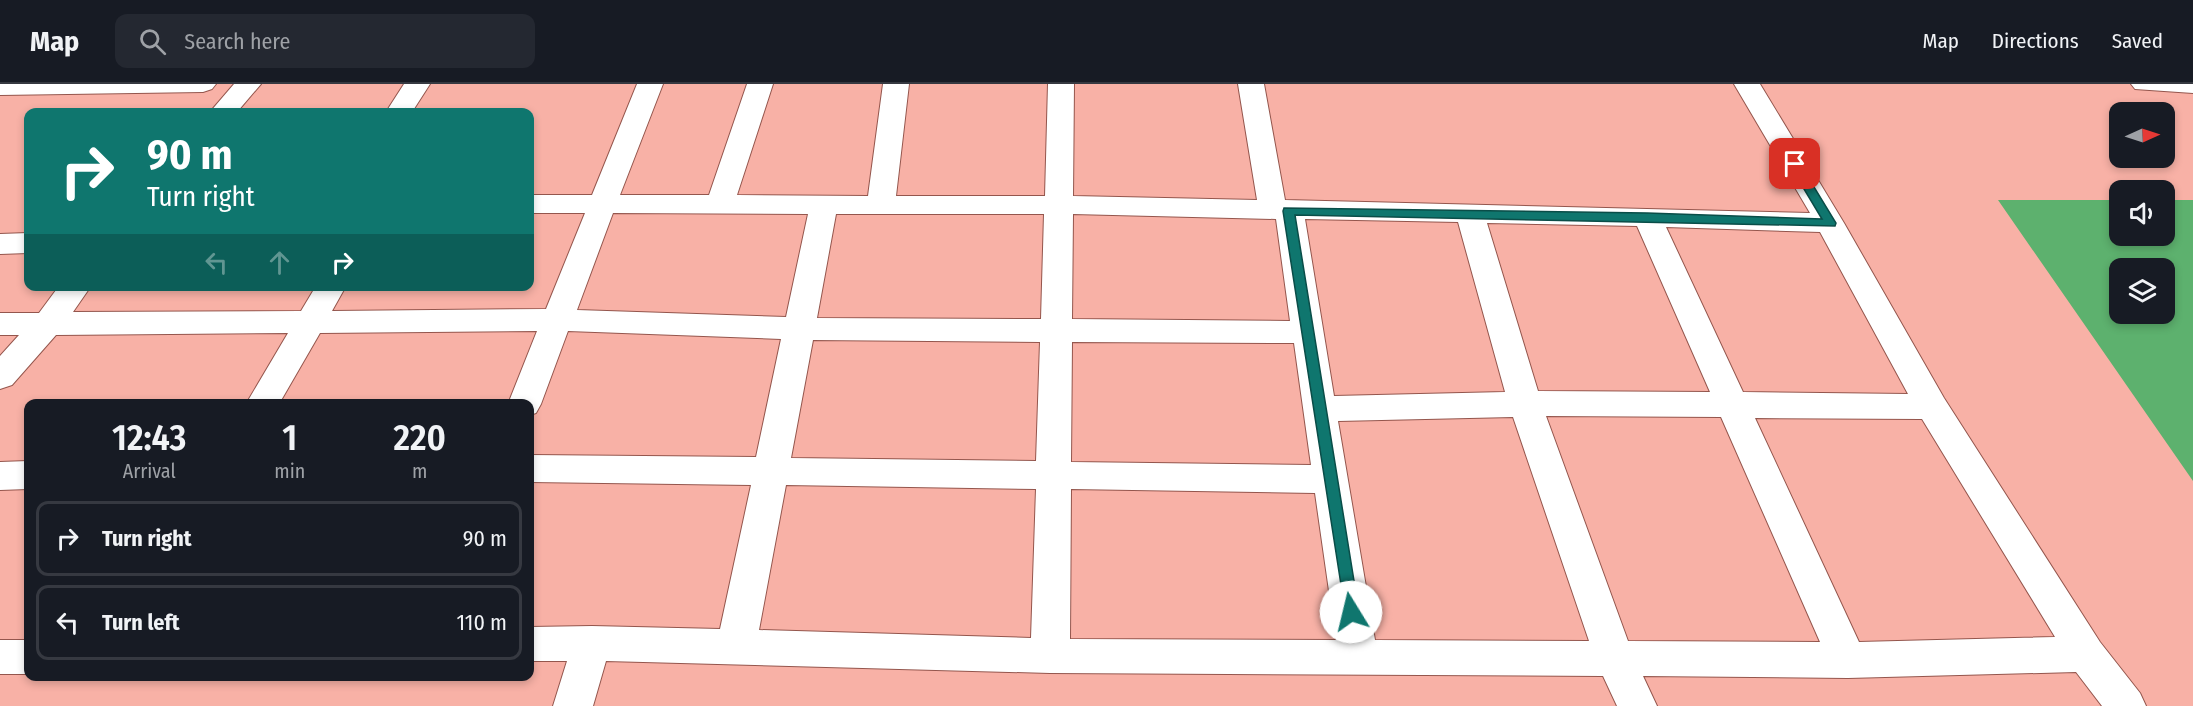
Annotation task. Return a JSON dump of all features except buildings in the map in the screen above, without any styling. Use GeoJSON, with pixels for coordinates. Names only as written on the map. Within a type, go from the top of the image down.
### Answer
{"type":"FeatureCollection","features":[{"type":"Feature","properties":{"kind":"street"},"geometry":{"type":"LineString","coordinates":[[0,87],[203,84]]}},
{"type":"Feature","properties":{"kind":"street"},"geometry":{"type":"LineString","coordinates":[[227,108],[248,84]]}},
{"type":"Feature","properties":{"kind":"street"},"geometry":{"type":"LineString","coordinates":[[402,108],[417,84]]}},
{"type":"Feature","properties":{"kind":"street"},"geometry":{"type":"LineString","coordinates":[[526,399],[650,84]]}},
{"type":"Feature","properties":{"kind":"street"},"geometry":{"type":"LineString","coordinates":[[719,206],[760,84]]}},
{"type":"Feature","properties":{"kind":"street"},"geometry":{"type":"LineString","coordinates":[[881,204],[896,84]]}},
{"type":"Feature","properties":{"kind":"street"},"geometry":{"type":"LineString","coordinates":[[1050,656],[1061,84]]}},
{"type":"Feature","properties":{"kind":"street"},"geometry":{"type":"LineString","coordinates":[[1251,84],[1307,332],[1358,657]]}},
{"type":"Feature","properties":{"kind":"street"},"geometry":{"type":"LineString","coordinates":[[1747,84],[1830,223],[1932,407],[2086,654],[2126,706]]}},
{"type":"Feature","properties":{"kind":"street"},"geometry":{"type":"LineString","coordinates":[[2144,84],[2193,85]]}},
{"type":"Feature","properties":{"kind":"street"},"geometry":{"type":"LineString","coordinates":[[735,648],[824,203]]}},
{"type":"Feature","properties":{"kind":"street"},"geometry":{"type":"LineString","coordinates":[[534,204],[1059,205],[1830,223]]}},
{"type":"Feature","properties":{"kind":"street"},"geometry":{"type":"LineString","coordinates":[[1470,214],[1525,404],[1615,659],[1637,706]]}},
{"type":"Feature","properties":{"kind":"street"},"geometry":{"type":"LineString","coordinates":[[1647,217],[1848,660]]}},
{"type":"Feature","properties":{"kind":"street"},"geometry":{"type":"LineString","coordinates":[[0,244],[24,243]]}},
{"type":"Feature","properties":{"kind":"street"},"geometry":{"type":"LineString","coordinates":[[0,377],[48,323],[72,291]]}},
{"type":"Feature","properties":{"kind":"street"},"geometry":{"type":"LineString","coordinates":[[265,399],[328,291]]}},
{"type":"Feature","properties":{"kind":"street"},"geometry":{"type":"LineString","coordinates":[[0,324],[557,320],[799,329],[1307,332]]}},
{"type":"Feature","properties":{"kind":"street"},"geometry":{"type":"LineString","coordinates":[[1320,409],[1525,404],[1932,407]]}},
{"type":"Feature","properties":{"kind":"street"},"geometry":{"type":"LineString","coordinates":[[534,468],[1330,479]]}},
{"type":"Feature","properties":{"kind":"street"},"geometry":{"type":"LineString","coordinates":[[0,476],[24,475]]}},
{"type":"Feature","properties":{"kind":"street"},"geometry":{"type":"LineString","coordinates":[[534,644],[1050,656],[1848,660],[2086,654]]}},
{"type":"Feature","properties":{"kind":"street"},"geometry":{"type":"LineString","coordinates":[[573,706],[592,644]]}},
{"type":"Feature","properties":{"kind":"street"},"geometry":{"type":"LineString","coordinates":[[0,657],[24,657]]}},
{"type":"Feature","properties":{"kind":"shaded area"},"geometry":{"type":"Polygon","coordinates":[[[1998,200],[2109,200],[2109,246],[2175,246],[2175,200],[2193,200],[2193,481],[1998,200]]]}},
{"type":"Feature","properties":{"kind":"route"},"geometry":{"type":"LineString","coordinates":[[1351,612],[1289,211],[1647,217],[1830,223],[1795,164]]}}]}
